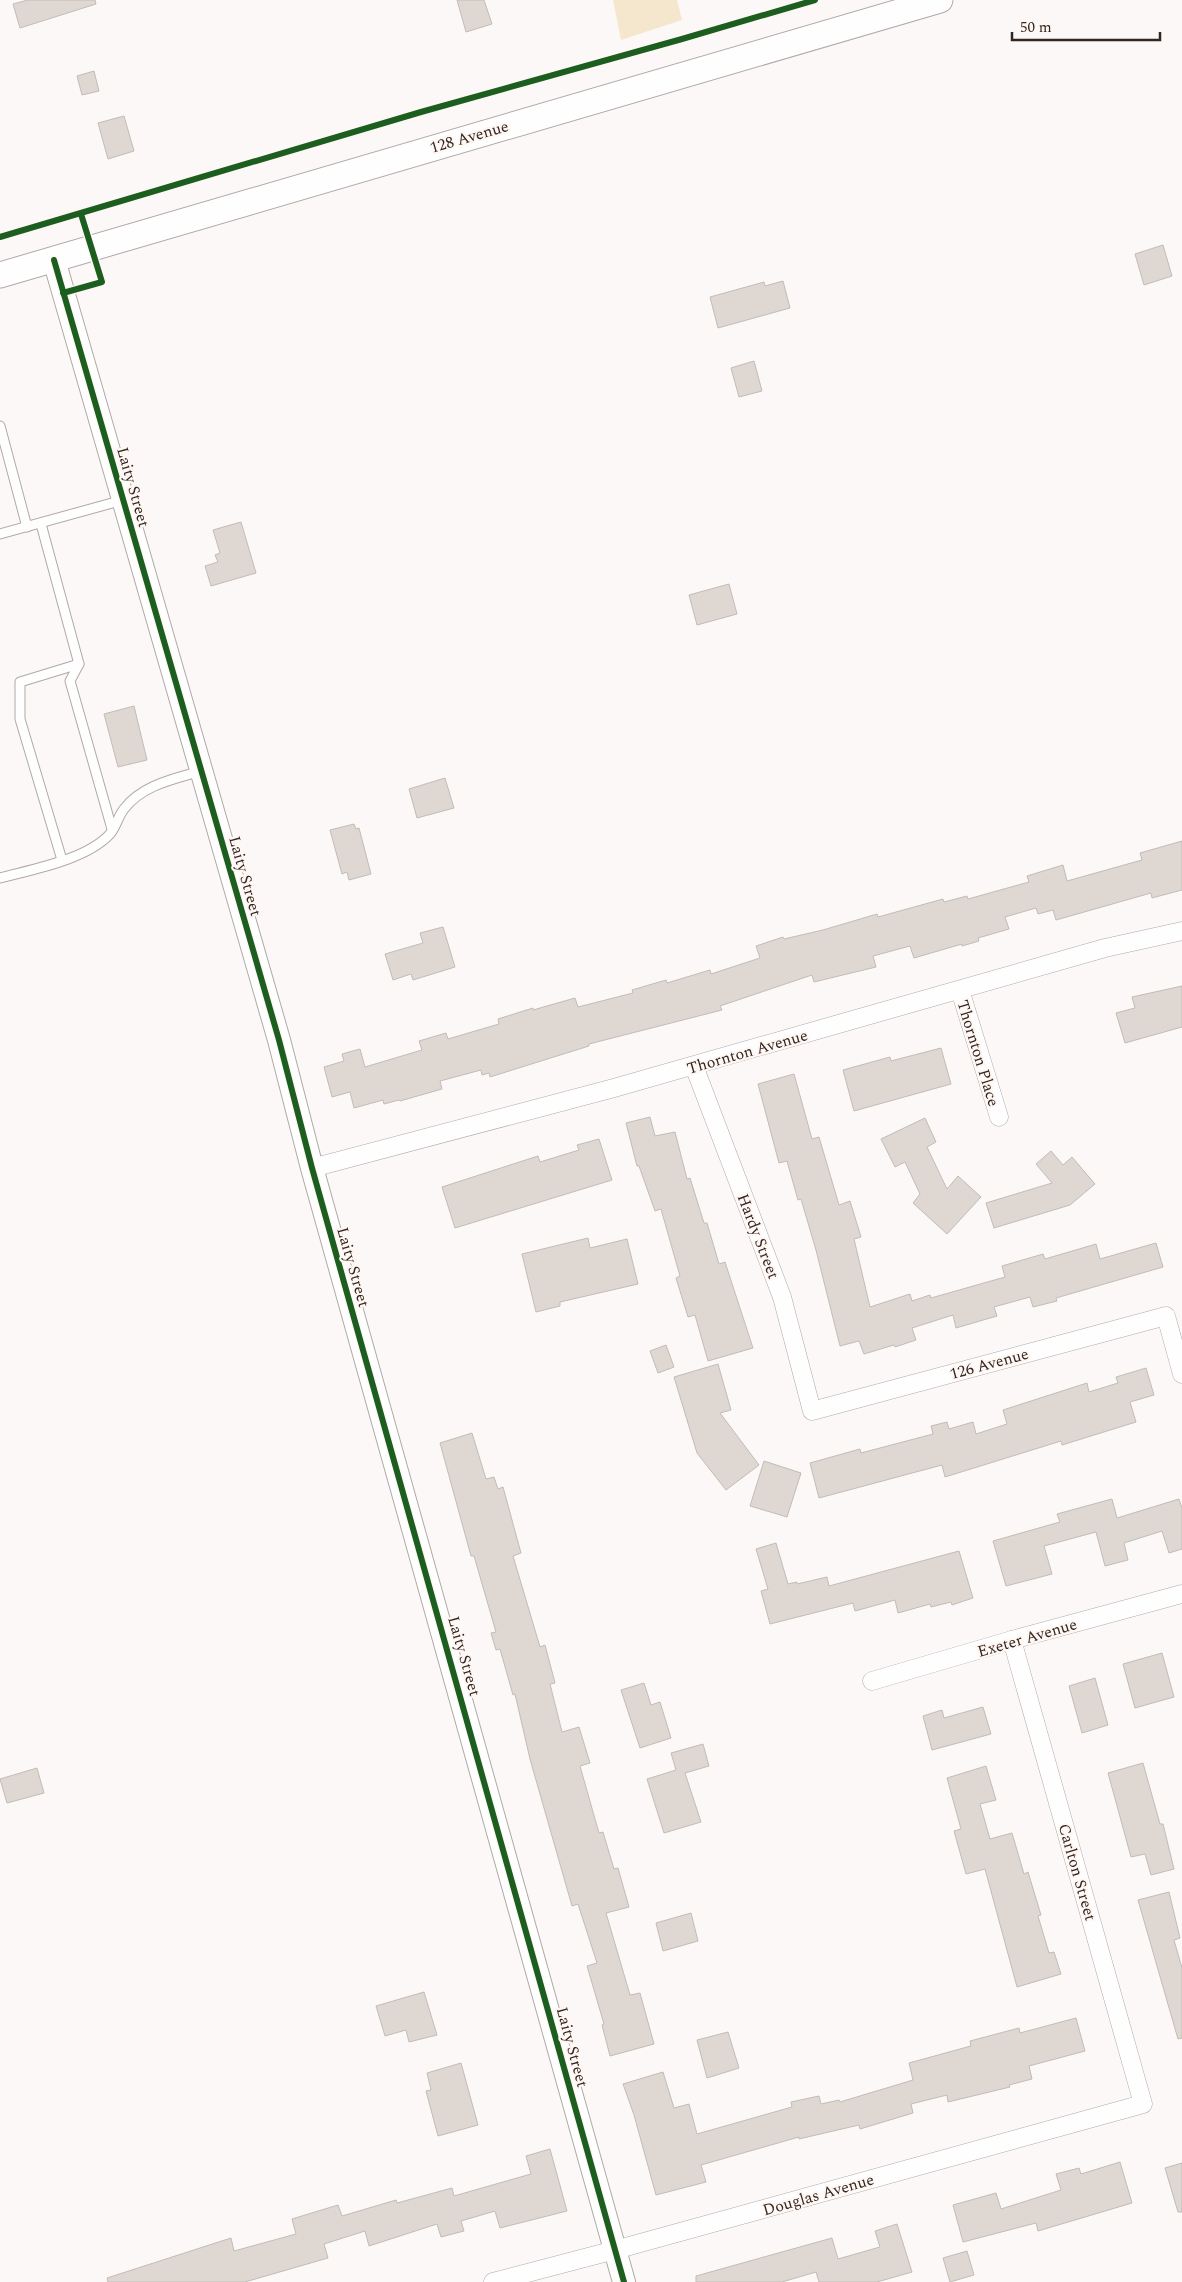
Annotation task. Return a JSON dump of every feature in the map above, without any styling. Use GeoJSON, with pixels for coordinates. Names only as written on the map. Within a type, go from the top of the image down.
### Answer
{"type":"FeatureCollection","features":[{"type":"Feature","properties":{"kind":"main road","name":"128 Avenue"},"geometry":{"type":"LineString","coordinates":[[0,275],[455,140],[940,0]]}},
{"type":"Feature","properties":{"kind":"street","name":"Laity Street"},"geometry":{"type":"LineString","coordinates":[[54,260],[279,1040],[312,1168],[459,1687],[624,2282]]}},
{"type":"Feature","properties":{"kind":"street","name":"Thornton Avenue"},"geometry":{"type":"LineString","coordinates":[[312,1168],[694,1066],[1105,948],[1182,931]]}},
{"type":"Feature","properties":{"kind":"street","name":"Thornton Place"},"geometry":{"type":"LineString","coordinates":[[960,990],[998,1117]]}},
{"type":"Feature","properties":{"kind":"street","name":"Hardy Street"},"geometry":{"type":"LineString","coordinates":[[694,1066],[782,1298],[812,1410]]}},
{"type":"Feature","properties":{"kind":"street","name":"126 Avenue"},"geometry":{"type":"LineString","coordinates":[[812,1410],[1166,1316],[1182,1374]]}},
{"type":"Feature","properties":{"kind":"street","name":"Exeter Avenue"},"geometry":{"type":"LineString","coordinates":[[872,1681],[1012,1640],[1182,1594]]}},
{"type":"Feature","properties":{"kind":"street","name":"Carlton Street"},"geometry":{"type":"LineString","coordinates":[[1012,1640],[1143,2104]]}},
{"type":"Feature","properties":{"kind":"street","name":"Douglas Avenue"},"geometry":{"type":"LineString","coordinates":[[493,2282],[1143,2104]]}},
{"type":"Feature","properties":{"kind":"lane"},"geometry":{"type":"LineString","coordinates":[[0,426],[27,527]]}},
{"type":"Feature","properties":{"kind":"lane"},"geometry":{"type":"LineString","coordinates":[[0,534],[123,500]]}},
{"type":"Feature","properties":{"kind":"lane"},"geometry":{"type":"LineString","coordinates":[[41,524],[79,664],[70,681],[112,829]]}},
{"type":"Feature","properties":{"kind":"lane"},"geometry":{"type":"LineString","coordinates":[[62,860],[20,719],[20,682],[79,664]]}},
{"type":"Feature","properties":{"kind":"lane"},"geometry":{"type":"LineString","coordinates":[[0,878],[77,856],[110,835],[123,809],[137,795],[162,783],[202,771]]}},
{"type":"Feature","properties":{"kind":"shaded area"},"geometry":{"type":"Polygon","coordinates":[[[613,0],[677,0],[682,20],[621,40],[613,0]]]}},
{"type":"Feature","properties":{"kind":"building"},"geometry":{"type":"Polygon","coordinates":[[[28,0],[95,0],[96,4],[20,28],[13,4],[28,0]]]}},
{"type":"Feature","properties":{"kind":"building"},"geometry":{"type":"Polygon","coordinates":[[[457,0],[484,0],[492,24],[466,32],[457,0]]]}},
{"type":"Feature","properties":{"kind":"building"},"geometry":{"type":"Polygon","coordinates":[[[94,71],[99,91],[82,95],[77,76],[94,71]]]}},
{"type":"Feature","properties":{"kind":"building"},"geometry":{"type":"Polygon","coordinates":[[[124,116],[134,151],[108,159],[98,123],[124,116]]]}},
{"type":"Feature","properties":{"kind":"building"},"geometry":{"type":"Polygon","coordinates":[[[1163,245],[1172,276],[1144,285],[1135,254],[1163,245]]]}},
{"type":"Feature","properties":{"kind":"building"},"geometry":{"type":"Polygon","coordinates":[[[783,281],[790,308],[718,328],[710,297],[764,282],[765,286],[783,281]]]}},
{"type":"Feature","properties":{"kind":"building"},"geometry":{"type":"Polygon","coordinates":[[[754,361],[762,391],[739,397],[731,368],[754,361]]]}},
{"type":"Feature","properties":{"kind":"building"},"geometry":{"type":"Polygon","coordinates":[[[241,522],[256,573],[211,586],[205,566],[218,562],[215,555],[220,553],[213,530],[241,522]]]}},
{"type":"Feature","properties":{"kind":"building"},"geometry":{"type":"Polygon","coordinates":[[[729,584],[737,614],[697,625],[689,595],[729,584]]]}},
{"type":"Feature","properties":{"kind":"building"},"geometry":{"type":"Polygon","coordinates":[[[134,706],[147,760],[118,767],[104,714],[134,706]]]}},
{"type":"Feature","properties":{"kind":"building"},"geometry":{"type":"Polygon","coordinates":[[[445,778],[454,808],[417,818],[409,789],[445,778]]]}},
{"type":"Feature","properties":{"kind":"building"},"geometry":{"type":"Polygon","coordinates":[[[354,824],[356,829],[359,828],[371,874],[349,880],[347,872],[342,874],[330,830],[354,824]]]}},
{"type":"Feature","properties":{"kind":"building"},"geometry":{"type":"Polygon","coordinates":[[[1182,841],[1182,890],[1152,898],[1151,893],[1056,920],[1053,910],[1038,914],[1036,908],[1005,917],[1009,929],[978,938],[979,941],[914,958],[910,946],[873,956],[876,967],[814,982],[812,975],[720,1006],[722,1010],[589,1044],[589,1046],[490,1077],[489,1073],[482,1075],[481,1070],[440,1081],[442,1089],[400,1101],[384,1104],[383,1100],[354,1108],[350,1092],[332,1097],[324,1067],[344,1061],[342,1054],[360,1049],[365,1067],[422,1050],[419,1041],[446,1033],[448,1039],[499,1024],[498,1019],[533,1008],[533,1010],[575,998],[578,1007],[633,993],[632,990],[666,980],[667,983],[710,970],[711,974],[760,958],[756,946],[783,937],[784,939],[823,930],[877,914],[878,917],[943,899],[944,902],[967,896],[968,899],[1029,882],[1027,876],[1063,865],[1067,881],[1142,860],[1140,853],[1182,841]]]}},
{"type":"Feature","properties":{"kind":"building"},"geometry":{"type":"Polygon","coordinates":[[[443,927],[455,967],[413,980],[411,974],[393,980],[385,954],[423,943],[420,933],[443,927]]]}},
{"type":"Feature","properties":{"kind":"building"},"geometry":{"type":"Polygon","coordinates":[[[1182,986],[1182,1027],[1125,1043],[1116,1013],[1135,1008],[1132,997],[1182,986]]]}},
{"type":"Feature","properties":{"kind":"building"},"geometry":{"type":"Polygon","coordinates":[[[941,1048],[951,1084],[854,1111],[843,1070],[890,1057],[891,1061],[941,1048]]]}},
{"type":"Feature","properties":{"kind":"building"},"geometry":{"type":"Polygon","coordinates":[[[794,1074],[812,1139],[819,1137],[839,1205],[850,1201],[861,1237],[854,1239],[870,1307],[910,1294],[912,1301],[930,1295],[931,1298],[1005,1277],[1002,1266],[1043,1254],[1045,1259],[1096,1244],[1100,1259],[1156,1243],[1163,1267],[1056,1298],[1057,1301],[1033,1307],[1030,1297],[994,1307],[997,1316],[956,1328],[953,1315],[912,1328],[916,1340],[895,1347],[894,1345],[864,1354],[859,1341],[840,1346],[801,1199],[798,1200],[787,1161],[779,1163],[758,1084],[794,1074]]]}},
{"type":"Feature","properties":{"kind":"building"},"geometry":{"type":"Polygon","coordinates":[[[650,1117],[655,1136],[675,1132],[687,1179],[690,1178],[704,1223],[707,1223],[719,1264],[725,1262],[753,1348],[708,1361],[695,1315],[688,1317],[676,1278],[680,1276],[661,1209],[655,1211],[639,1166],[637,1166],[626,1123],[650,1117]]]}},
{"type":"Feature","properties":{"kind":"building"},"geometry":{"type":"Polygon","coordinates":[[[925,1118],[936,1142],[927,1147],[947,1189],[958,1176],[981,1197],[947,1234],[913,1203],[920,1194],[905,1162],[895,1167],[881,1139],[925,1118]]]}},
{"type":"Feature","properties":{"kind":"building"},"geometry":{"type":"Polygon","coordinates":[[[599,1139],[612,1180],[455,1228],[442,1187],[538,1156],[540,1162],[579,1150],[577,1145],[599,1139]]]}},
{"type":"Feature","properties":{"kind":"building"},"geometry":{"type":"Polygon","coordinates":[[[1051,1151],[1063,1165],[1072,1157],[1095,1184],[1070,1205],[994,1228],[986,1203],[1052,1183],[1036,1164],[1051,1151]]]}},
{"type":"Feature","properties":{"kind":"building"},"geometry":{"type":"Polygon","coordinates":[[[588,1238],[590,1248],[627,1239],[638,1284],[560,1302],[560,1306],[536,1312],[522,1254],[588,1238]]]}},
{"type":"Feature","properties":{"kind":"building"},"geometry":{"type":"Polygon","coordinates":[[[666,1345],[674,1367],[658,1373],[650,1351],[666,1345]]]}},
{"type":"Feature","properties":{"kind":"building"},"geometry":{"type":"Polygon","coordinates":[[[718,1364],[731,1410],[720,1413],[759,1465],[726,1490],[697,1453],[674,1377],[718,1364]]]}},
{"type":"Feature","properties":{"kind":"building"},"geometry":{"type":"Polygon","coordinates":[[[1146,1368],[1154,1395],[1130,1402],[1136,1422],[1062,1445],[1061,1441],[945,1477],[942,1465],[819,1498],[810,1463],[860,1449],[861,1453],[933,1434],[931,1426],[947,1422],[949,1429],[973,1422],[976,1434],[1007,1424],[1003,1410],[1087,1383],[1089,1392],[1118,1383],[1116,1377],[1146,1368]]]}},
{"type":"Feature","properties":{"kind":"building"},"geometry":{"type":"Polygon","coordinates":[[[472,1433],[486,1479],[494,1477],[498,1489],[503,1487],[521,1553],[513,1556],[540,1647],[545,1645],[555,1683],[550,1684],[562,1732],[579,1727],[590,1763],[580,1766],[599,1833],[603,1832],[614,1869],[618,1868],[629,1907],[606,1913],[630,1995],[640,1993],[654,2044],[610,2056],[602,2025],[604,2024],[587,1966],[597,1963],[578,1904],[572,1906],[530,1759],[515,1694],[513,1695],[500,1649],[496,1650],[491,1633],[496,1632],[474,1556],[471,1556],[440,1443],[472,1433]]]}},
{"type":"Feature","properties":{"kind":"building"},"geometry":{"type":"Polygon","coordinates":[[[764,1461],[801,1473],[787,1517],[750,1506],[764,1461]]]}},
{"type":"Feature","properties":{"kind":"building"},"geometry":{"type":"Polygon","coordinates":[[[1112,1499],[1117,1518],[1179,1499],[1182,1508],[1182,1549],[1169,1553],[1162,1531],[1124,1543],[1128,1560],[1105,1566],[1096,1532],[1044,1546],[1052,1574],[1006,1586],[993,1541],[1060,1522],[1057,1514],[1112,1499]]]}},
{"type":"Feature","properties":{"kind":"building"},"geometry":{"type":"Polygon","coordinates":[[[776,1543],[788,1584],[797,1582],[797,1584],[827,1577],[829,1586],[959,1551],[973,1598],[952,1605],[951,1602],[931,1607],[930,1604],[898,1613],[895,1600],[855,1611],[853,1603],[770,1624],[761,1591],[768,1589],[756,1549],[776,1543]]]}},
{"type":"Feature","properties":{"kind":"building"},"geometry":{"type":"Polygon","coordinates":[[[1162,1653],[1174,1697],[1135,1708],[1123,1664],[1162,1653]]]}},
{"type":"Feature","properties":{"kind":"building"},"geometry":{"type":"Polygon","coordinates":[[[1095,1678],[1108,1725],[1082,1733],[1069,1686],[1095,1678]]]}},
{"type":"Feature","properties":{"kind":"building"},"geometry":{"type":"Polygon","coordinates":[[[644,1683],[651,1705],[660,1702],[671,1738],[640,1748],[621,1690],[644,1683]]]}},
{"type":"Feature","properties":{"kind":"building"},"geometry":{"type":"Polygon","coordinates":[[[983,1707],[991,1734],[932,1750],[923,1716],[942,1710],[944,1718],[983,1707]]]}},
{"type":"Feature","properties":{"kind":"building"},"geometry":{"type":"Polygon","coordinates":[[[703,1744],[709,1766],[685,1773],[701,1822],[664,1833],[647,1779],[676,1770],[671,1753],[703,1744]]]}},
{"type":"Feature","properties":{"kind":"building"},"geometry":{"type":"Polygon","coordinates":[[[1143,1763],[1160,1824],[1163,1824],[1174,1869],[1151,1875],[1145,1854],[1131,1857],[1108,1773],[1143,1763]]]}},
{"type":"Feature","properties":{"kind":"building"},"geometry":{"type":"Polygon","coordinates":[[[986,1766],[996,1800],[980,1804],[990,1839],[1012,1833],[1024,1874],[1028,1872],[1041,1915],[1038,1916],[1049,1953],[1054,1952],[1061,1974],[1017,1987],[985,1869],[966,1874],[954,1831],[961,1829],[947,1778],[986,1766]]]}},
{"type":"Feature","properties":{"kind":"building"},"geometry":{"type":"Polygon","coordinates":[[[37,1768],[44,1793],[7,1803],[0,1779],[37,1768]]]}},
{"type":"Feature","properties":{"kind":"building"},"geometry":{"type":"Polygon","coordinates":[[[1169,1892],[1180,1938],[1174,1940],[1182,1968],[1182,2038],[1178,2039],[1138,1900],[1169,1892]]]}},
{"type":"Feature","properties":{"kind":"building"},"geometry":{"type":"Polygon","coordinates":[[[691,1913],[698,1941],[663,1951],[656,1923],[691,1913]]]}},
{"type":"Feature","properties":{"kind":"building"},"geometry":{"type":"Polygon","coordinates":[[[424,1992],[437,2035],[409,2042],[406,2030],[385,2036],[376,2006],[424,1992]]]}},
{"type":"Feature","properties":{"kind":"building"},"geometry":{"type":"Polygon","coordinates":[[[1076,2018],[1085,2051],[1029,2066],[1032,2079],[1009,2085],[1010,2087],[948,2102],[947,2095],[911,2104],[913,2113],[860,2129],[859,2125],[799,2139],[799,2137],[701,2165],[706,2182],[656,2195],[634,2115],[623,2084],[663,2072],[674,2108],[689,2104],[697,2134],[792,2107],[791,2102],[819,2096],[821,2104],[839,2100],[840,2102],[913,2080],[909,2063],[971,2046],[970,2041],[1019,2028],[1020,2033],[1076,2018]]]}},
{"type":"Feature","properties":{"kind":"building"},"geometry":{"type":"Polygon","coordinates":[[[728,2032],[739,2068],[707,2078],[697,2040],[728,2032]]]}},
{"type":"Feature","properties":{"kind":"building"},"geometry":{"type":"Polygon","coordinates":[[[461,2063],[478,2125],[438,2136],[426,2091],[431,2090],[427,2073],[461,2063]]]}},
{"type":"Feature","properties":{"kind":"building"},"geometry":{"type":"Polygon","coordinates":[[[550,2149],[567,2211],[500,2228],[495,2211],[461,2221],[464,2231],[441,2237],[437,2224],[369,2246],[365,2231],[324,2244],[328,2258],[245,2282],[108,2282],[107,2278],[231,2238],[234,2251],[296,2234],[292,2219],[338,2205],[342,2216],[396,2200],[397,2203],[452,2188],[454,2196],[531,2174],[526,2156],[550,2149]]]}},
{"type":"Feature","properties":{"kind":"building"},"geometry":{"type":"Polygon","coordinates":[[[1120,2162],[1132,2203],[1038,2231],[1036,2223],[963,2242],[953,2205],[996,2193],[1001,2209],[1061,2190],[1056,2174],[1079,2168],[1081,2174],[1120,2162]]]}},
{"type":"Feature","properties":{"kind":"building"},"geometry":{"type":"Polygon","coordinates":[[[1182,2163],[1182,2212],[1178,2212],[1165,2168],[1182,2163]]]}},
{"type":"Feature","properties":{"kind":"building"},"geometry":{"type":"Polygon","coordinates":[[[897,2224],[912,2272],[877,2282],[819,2282],[816,2272],[782,2282],[696,2282],[696,2276],[832,2238],[838,2259],[880,2247],[875,2231],[897,2224]]]}},
{"type":"Feature","properties":{"kind":"building"},"geometry":{"type":"Polygon","coordinates":[[[967,2251],[974,2275],[950,2282],[943,2258],[967,2251]]]}},
{"type":"Feature","properties":{"kind":"cycle path"},"geometry":{"type":"LineString","coordinates":[[0,237],[421,112],[815,0]]}},
{"type":"Feature","properties":{"kind":"cycle path"},"geometry":{"type":"LineString","coordinates":[[63,293],[102,282],[81,214]]}},
{"type":"Feature","properties":{"kind":"cycle path"},"geometry":{"type":"LineString","coordinates":[[54,260],[279,1040],[312,1168],[624,2282]]}}]}
